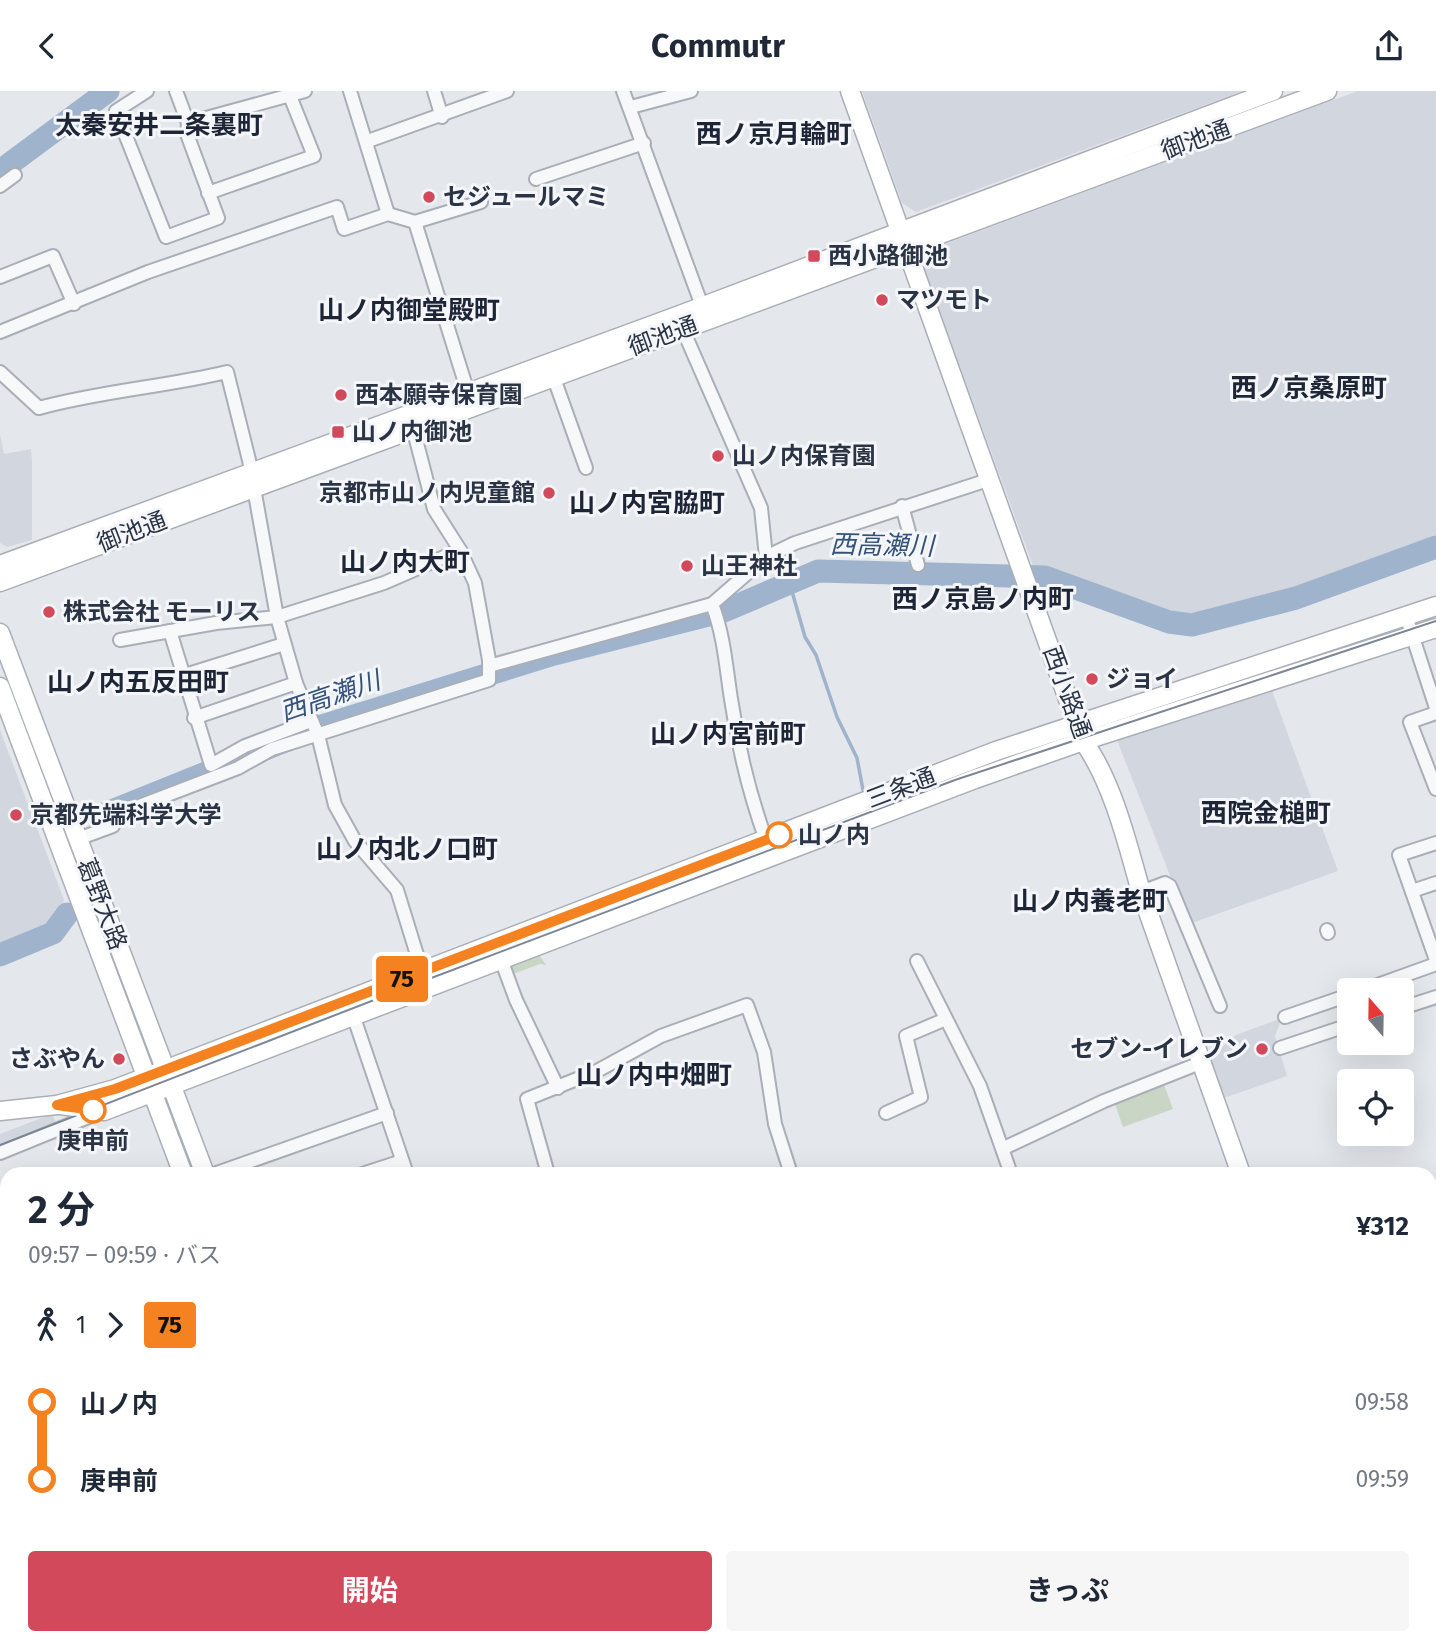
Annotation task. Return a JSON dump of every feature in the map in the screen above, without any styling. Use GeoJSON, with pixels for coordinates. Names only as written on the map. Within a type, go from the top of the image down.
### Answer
{"type":"FeatureCollection","features":[{"type":"Feature","properties":{"kind":"street"},"geometry":{"type":"LineString","coordinates":[[147,91],[116,111],[166,237],[218,218],[187,134],[188,123],[176,91]]}},
{"type":"Feature","properties":{"kind":"street"},"geometry":{"type":"LineString","coordinates":[[350,91],[368,141],[388,214]]}},
{"type":"Feature","properties":{"kind":"street"},"geometry":{"type":"LineString","coordinates":[[433,91],[442,117]]}},
{"type":"Feature","properties":{"kind":"street"},"geometry":{"type":"LineString","coordinates":[[368,141],[442,117],[507,91]]}},
{"type":"Feature","properties":{"kind":"street"},"geometry":{"type":"LineString","coordinates":[[623,91],[705,312]]}},
{"type":"Feature","properties":{"kind":"street"},"geometry":{"type":"LineString","coordinates":[[631,107],[691,91]]}},
{"type":"Feature","properties":{"kind":"street","name":"西小路通"},"geometry":{"type":"LineString","coordinates":[[850,91],[1083,741],[1093,755],[1128,845],[1141,892],[1238,1167]]}},
{"type":"Feature","properties":{"kind":"street","name":"御池通"},"geometry":{"type":"LineString","coordinates":[[903,239],[1273,91]]}},
{"type":"Feature","properties":{"kind":"street","name":"御池通"},"geometry":{"type":"LineString","coordinates":[[0,582],[252,480],[705,312],[903,239],[1327,91]]}},
{"type":"Feature","properties":{"kind":"street"},"geometry":{"type":"LineString","coordinates":[[188,123],[299,92],[314,156],[208,193]]}},
{"type":"Feature","properties":{"kind":"street"},"geometry":{"type":"LineString","coordinates":[[536,179],[643,143]]}},
{"type":"Feature","properties":{"kind":"street"},"geometry":{"type":"LineString","coordinates":[[0,186],[15,175]]}},
{"type":"Feature","properties":{"kind":"street"},"geometry":{"type":"LineString","coordinates":[[0,333],[148,272],[337,207],[344,229],[388,214],[415,222],[481,202]]}},
{"type":"Feature","properties":{"kind":"street"},"geometry":{"type":"LineString","coordinates":[[415,222],[470,399]]}},
{"type":"Feature","properties":{"kind":"street"},"geometry":{"type":"LineString","coordinates":[[0,277],[52,255],[74,304]]}},
{"type":"Feature","properties":{"kind":"street"},"geometry":{"type":"LineString","coordinates":[[680,322],[761,508],[766,557]]}},
{"type":"Feature","properties":{"kind":"street"},"geometry":{"type":"LineString","coordinates":[[550,370],[586,468]]}},
{"type":"Feature","properties":{"kind":"street"},"geometry":{"type":"LineString","coordinates":[[0,372],[38,408],[81,397],[165,386],[227,372],[252,480],[277,617],[296,684],[318,736],[335,806],[355,841],[397,890],[422,971]]}},
{"type":"Feature","properties":{"kind":"street"},"geometry":{"type":"LineString","coordinates":[[78,839],[113,825],[118,814],[238,768],[272,749],[489,680],[475,583],[460,550],[433,509],[411,421]]}},
{"type":"Feature","properties":{"kind":"street"},"geometry":{"type":"LineString","coordinates":[[489,670],[714,609],[766,557],[810,537],[991,479]]}},
{"type":"Feature","properties":{"kind":"street","name":"御池通"},"geometry":{"type":"LineString","coordinates":[[0,565],[252,480]]}},
{"type":"Feature","properties":{"kind":"street"},"geometry":{"type":"LineString","coordinates":[[902,506],[918,565]]}},
{"type":"Feature","properties":{"kind":"street"},"geometry":{"type":"LineString","coordinates":[[120,640],[277,617],[384,583],[460,550]]}},
{"type":"Feature","properties":{"kind":"street","name":"三条通"},"geometry":{"type":"LineString","coordinates":[[351,1007],[422,971],[498,951],[766,840],[996,751],[1436,606]]}},
{"type":"Feature","properties":{"kind":"street"},"geometry":{"type":"LineString","coordinates":[[714,609],[754,806],[766,840]]}},
{"type":"Feature","properties":{"kind":"street"},"geometry":{"type":"LineString","coordinates":[[1406,616],[1436,710],[1410,722],[1436,789]]}},
{"type":"Feature","properties":{"kind":"street","name":"三条通"},"geometry":{"type":"LineString","coordinates":[[57,1105],[104,1111],[168,1077],[498,951],[1083,741],[1436,628]]}},
{"type":"Feature","properties":{"kind":"street"},"geometry":{"type":"LineString","coordinates":[[170,631],[194,718],[211,765],[244,746],[311,720]]}},
{"type":"Feature","properties":{"kind":"street","name":"葛野大路"},"geometry":{"type":"LineString","coordinates":[[0,633],[202,1167]]}},
{"type":"Feature","properties":{"kind":"street"},"geometry":{"type":"LineString","coordinates":[[182,676],[284,644]]}},
{"type":"Feature","properties":{"kind":"street"},"geometry":{"type":"LineString","coordinates":[[194,718],[296,684]]}},
{"type":"Feature","properties":{"kind":"street","name":"葛野大路"},"geometry":{"type":"LineString","coordinates":[[0,687],[180,1167]]}},
{"type":"Feature","properties":{"kind":"street"},"geometry":{"type":"LineString","coordinates":[[1395,978],[1436,962],[1399,855],[1436,843]]}},
{"type":"Feature","properties":{"kind":"street"},"geometry":{"type":"LineString","coordinates":[[1141,892],[1165,883],[1170,886],[1220,1006]]}},
{"type":"Feature","properties":{"kind":"street"},"geometry":{"type":"LineString","coordinates":[[1412,891],[1436,883]]}},
{"type":"Feature","properties":{"kind":"street"},"geometry":{"type":"LineString","coordinates":[[498,951],[516,1000],[558,1088]]}},
{"type":"Feature","properties":{"kind":"street"},"geometry":{"type":"LineString","coordinates":[[916,961],[980,1086],[1009,1167]]}},
{"type":"Feature","properties":{"kind":"street"},"geometry":{"type":"LineString","coordinates":[[1414,1004],[1436,997]]}},
{"type":"Feature","properties":{"kind":"street"},"geometry":{"type":"LineString","coordinates":[[1285,1017],[1337,999]]}},
{"type":"Feature","properties":{"kind":"street"},"geometry":{"type":"LineString","coordinates":[[546,1167],[527,1099],[558,1088],[661,1036],[747,1005],[764,1052],[775,1124],[789,1167]]}},
{"type":"Feature","properties":{"kind":"street"},"geometry":{"type":"LineString","coordinates":[[351,1007],[404,1167]]}},
{"type":"Feature","properties":{"kind":"street"},"geometry":{"type":"LineString","coordinates":[[886,1113],[921,1097],[906,1036],[946,1019]]}},
{"type":"Feature","properties":{"kind":"street"},"geometry":{"type":"LineString","coordinates":[[1280,1048],[1337,1029]]}},
{"type":"Feature","properties":{"kind":"street"},"geometry":{"type":"LineString","coordinates":[[1004,1148],[1104,1101],[1200,1063]]}},
{"type":"Feature","properties":{"kind":"street","name":"三条通"},"geometry":{"type":"LineString","coordinates":[[0,1111],[57,1105],[149,1085]]}},
{"type":"Feature","properties":{"kind":"street"},"geometry":{"type":"LineString","coordinates":[[0,1153],[104,1111]]}},
{"type":"Feature","properties":{"kind":"street"},"geometry":{"type":"LineString","coordinates":[[234,1167],[387,1113]]}},
{"type":"Feature","properties":{"kind":"street"},"geometry":{"type":"LineString","coordinates":[[384,1167],[402,1161]]}},
{"type":"Feature","properties":{"kind":"shaded area"},"geometry":{"type":"Polygon","coordinates":[[[862,91],[1242,91],[916,212],[902,203],[862,91]]]}},
{"type":"Feature","properties":{"kind":"shaded area"},"geometry":{"type":"Polygon","coordinates":[[[1358,91],[1436,91],[1436,537],[1316,582],[1196,615],[1165,612],[1049,568],[1033,566],[922,263],[929,250],[1358,91]]]}},
{"type":"Feature","properties":{"kind":"shaded area"},"geometry":{"type":"Polygon","coordinates":[[[0,435],[4,454],[31,449],[32,461],[32,540],[7,547],[0,543],[0,435]]]}},
{"type":"Feature","properties":{"kind":"shaded area"},"geometry":{"type":"Polygon","coordinates":[[[1271,688],[1338,871],[1189,924],[1117,740],[1271,688]]]}},
{"type":"Feature","properties":{"kind":"shaded area","name":"京都先端科学大学"},"geometry":{"type":"Polygon","coordinates":[[[0,730],[64,900],[59,915],[48,927],[0,948],[0,730]]]}},
{"type":"Feature","properties":{"kind":"shaded area"},"geometry":{"type":"Polygon","coordinates":[[[1282,1018],[1275,1036],[1287,1076],[1224,1098],[1210,1057],[1236,1035],[1282,1018]]]}},
{"type":"Feature","properties":{"kind":"shaded area"},"geometry":{"type":"Polygon","coordinates":[[[52,1114],[57,1125],[0,1148],[0,1134],[52,1114]]]}},
{"type":"Feature","properties":{"kind":"green space"},"geometry":{"type":"Polygon","coordinates":[[[26,722],[107,929],[120,980],[146,1052],[39,771],[26,722]]]}},
{"type":"Feature","properties":{"kind":"green space"},"geometry":{"type":"Polygon","coordinates":[[[538,953],[546,965],[540,964],[513,974],[509,964],[538,953]]]}},
{"type":"Feature","properties":{"kind":"green space"},"geometry":{"type":"Polygon","coordinates":[[[1163,1082],[1173,1109],[1123,1127],[1115,1104],[1127,1100],[1127,1096],[1163,1082]]]}},
{"type":"Feature","properties":{"kind":"waterway"},"geometry":{"type":"LineString","coordinates":[[0,171],[108,91]]}},
{"type":"Feature","properties":{"kind":"waterway","name":"西高瀬川"},"geometry":{"type":"LineString","coordinates":[[100,821],[107,813],[322,726],[554,654],[724,611],[818,571],[1045,577],[1169,622],[1192,625],[1296,598],[1436,547]]}},
{"type":"Feature","properties":{"kind":"waterway"},"geometry":{"type":"LineString","coordinates":[[789,581],[805,637],[816,655],[837,717],[857,758],[863,790]]}},
{"type":"Feature","properties":{"kind":"waterway","name":"西高瀬川"},"geometry":{"type":"LineString","coordinates":[[0,955],[53,933],[67,914]]}},
{"type":"Feature","properties":{"kind":"tram line"},"geometry":{"type":"LineString","coordinates":[[0,1145],[955,780],[1436,621]]}},
{"type":"Feature","properties":{"kind":"bus line","name":"75"},"geometry":{"type":"LineString","coordinates":[[93,1110],[57,1105],[115,1089],[779,835]]}},
{"type":"Feature","properties":{"kind":"place","name":"セジュールマミ"},"geometry":{"type":"Point","coordinates":[429,197]}},
{"type":"Feature","properties":{"kind":"place","name":"西小路御池"},"geometry":{"type":"Point","coordinates":[814,256]}},
{"type":"Feature","properties":{"kind":"place","name":"マツモト"},"geometry":{"type":"Point","coordinates":[882,300]}},
{"type":"Feature","properties":{"kind":"place","name":"西本願寺保育園"},"geometry":{"type":"Point","coordinates":[341,395]}},
{"type":"Feature","properties":{"kind":"place","name":"山ノ内御池"},"geometry":{"type":"Point","coordinates":[338,432]}},
{"type":"Feature","properties":{"kind":"place","name":"山ノ内保育園"},"geometry":{"type":"Point","coordinates":[718,456]}},
{"type":"Feature","properties":{"kind":"place","name":"京都市山ノ内児童館"},"geometry":{"type":"Point","coordinates":[549,493]}},
{"type":"Feature","properties":{"kind":"place","name":"山王神社"},"geometry":{"type":"Point","coordinates":[687,566]}},
{"type":"Feature","properties":{"kind":"place","name":"株式会社 モーリス"},"geometry":{"type":"Point","coordinates":[49,612]}},
{"type":"Feature","properties":{"kind":"place","name":"ジョイ"},"geometry":{"type":"Point","coordinates":[1092,679]}},
{"type":"Feature","properties":{"kind":"place","name":"京都先端科学大学"},"geometry":{"type":"Point","coordinates":[16,815]}},
{"type":"Feature","properties":{"kind":"place","name":"山ノ内"},"geometry":{"type":"Point","coordinates":[779,835]}},
{"type":"Feature","properties":{"kind":"place","name":"セブン-イレブン"},"geometry":{"type":"Point","coordinates":[1262,1049]}},
{"type":"Feature","properties":{"kind":"place","name":"さぶやん"},"geometry":{"type":"Point","coordinates":[119,1059]}},
{"type":"Feature","properties":{"kind":"place","name":"庚申前"},"geometry":{"type":"Point","coordinates":[93,1110]}},
{"type":"Feature","properties":{"kind":"district","name":"太秦安井二条裏町"},"geometry":{"type":"Point","coordinates":[159,125]}},
{"type":"Feature","properties":{"kind":"district","name":"西ノ京月輪町"},"geometry":{"type":"Point","coordinates":[774,134]}},
{"type":"Feature","properties":{"kind":"district","name":"山ノ内御堂殿町"},"geometry":{"type":"Point","coordinates":[409,310]}},
{"type":"Feature","properties":{"kind":"district","name":"西ノ京桑原町"},"geometry":{"type":"Point","coordinates":[1309,388]}},
{"type":"Feature","properties":{"kind":"district","name":"山ノ内宮脇町"},"geometry":{"type":"Point","coordinates":[647,503]}},
{"type":"Feature","properties":{"kind":"district","name":"山ノ内大町"},"geometry":{"type":"Point","coordinates":[405,562]}},
{"type":"Feature","properties":{"kind":"district","name":"西ノ京島ノ内町"},"geometry":{"type":"Point","coordinates":[983,599]}},
{"type":"Feature","properties":{"kind":"district","name":"山ノ内五反田町"},"geometry":{"type":"Point","coordinates":[138,682]}},
{"type":"Feature","properties":{"kind":"district","name":"山ノ内宮前町"},"geometry":{"type":"Point","coordinates":[728,734]}},
{"type":"Feature","properties":{"kind":"district","name":"西院金槌町"},"geometry":{"type":"Point","coordinates":[1266,813]}},
{"type":"Feature","properties":{"kind":"district","name":"山ノ内北ノ口町"},"geometry":{"type":"Point","coordinates":[407,849]}},
{"type":"Feature","properties":{"kind":"district","name":"山ノ内養老町"},"geometry":{"type":"Point","coordinates":[1090,901]}},
{"type":"Feature","properties":{"kind":"district","name":"山ノ内中畑町"},"geometry":{"type":"Point","coordinates":[654,1075]}}]}
